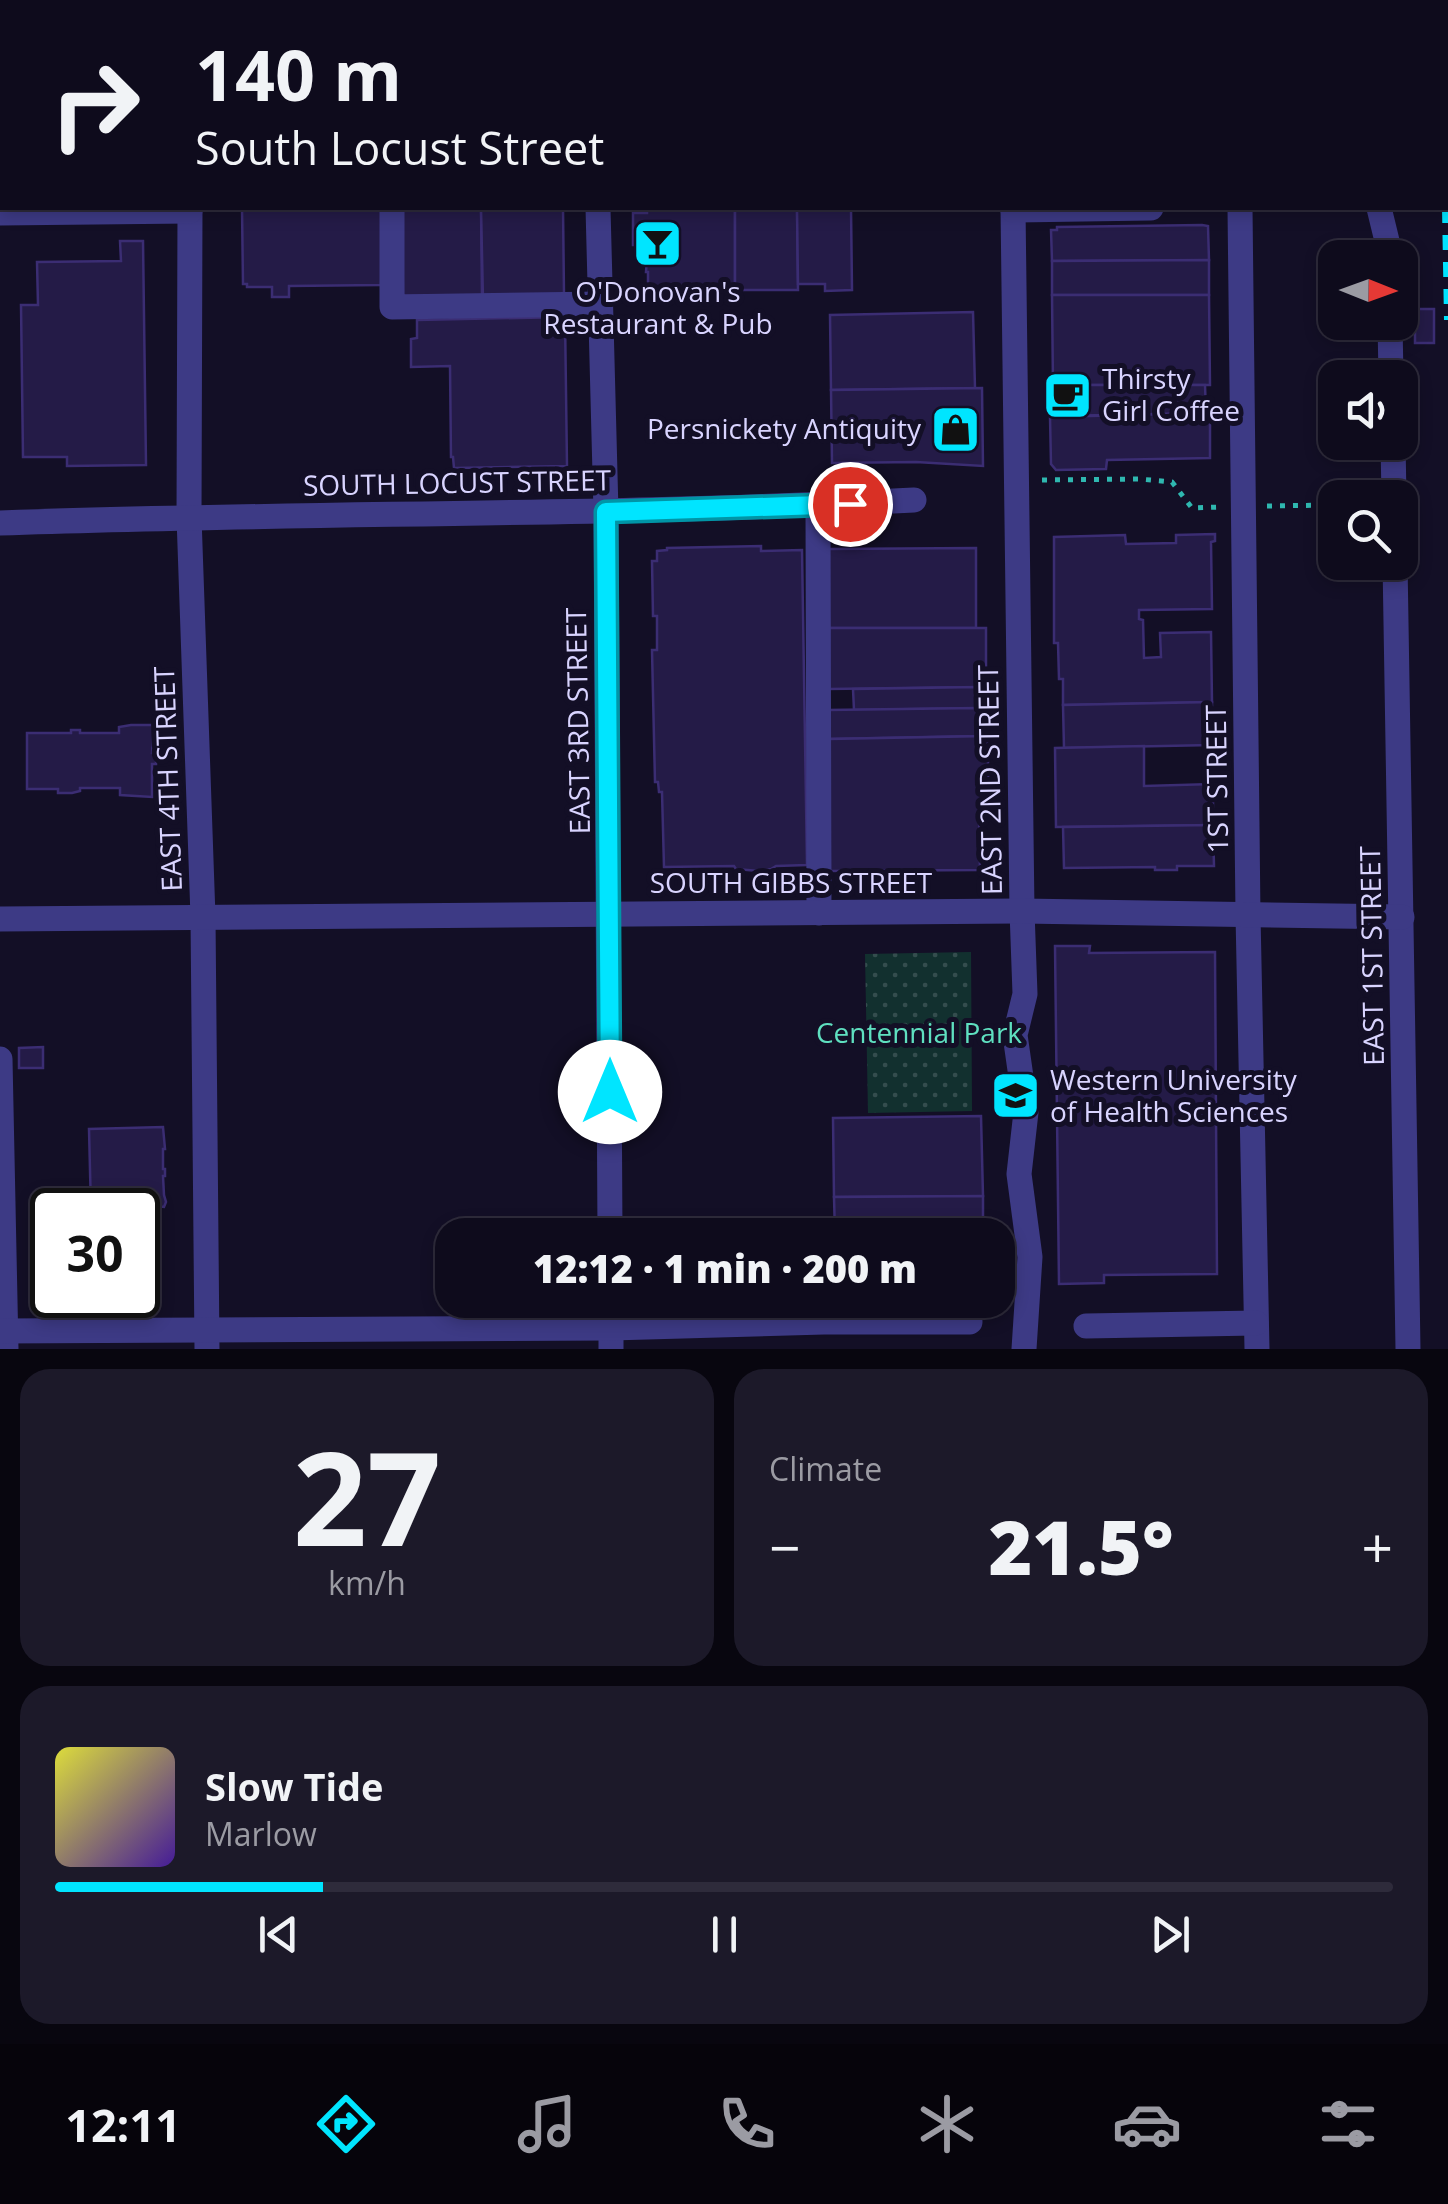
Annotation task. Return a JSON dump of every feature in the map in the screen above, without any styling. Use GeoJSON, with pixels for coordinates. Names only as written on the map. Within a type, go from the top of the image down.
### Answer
{"type":"FeatureCollection","features":[{"type":"Feature","properties":{"kind":"street"},"geometry":{"type":"LineString","coordinates":[[0,212],[127,210]]}},
{"type":"Feature","properties":{"kind":"street","name":"EAST 4TH STREET"},"geometry":{"type":"LineString","coordinates":[[190,210],[189,517],[203,917],[207,1339]]}},
{"type":"Feature","properties":{"kind":"street"},"geometry":{"type":"LineString","coordinates":[[392,210],[392,306],[601,304]]}},
{"type":"Feature","properties":{"kind":"street","name":"EAST 3RD STREET"},"geometry":{"type":"LineString","coordinates":[[598,210],[606,512],[610,1218]]}},
{"type":"Feature","properties":{"kind":"street","name":"EAST 2ND STREET"},"geometry":{"type":"LineString","coordinates":[[1013,210],[1025,994],[1015,1035],[1026,1112],[1019,1174],[1030,1257],[1024,1349]]}},
{"type":"Feature","properties":{"kind":"street","name":"1ST STREET"},"geometry":{"type":"LineString","coordinates":[[1240,210],[1257,1349]]}},
{"type":"Feature","properties":{"kind":"street"},"geometry":{"type":"LineString","coordinates":[[1380,210],[1387,240]]}},
{"type":"Feature","properties":{"kind":"street","name":"SOUTH LOCUST STREET"},"geometry":{"type":"LineString","coordinates":[[0,523],[606,512],[914,500]]}},
{"type":"Feature","properties":{"kind":"street"},"geometry":{"type":"LineString","coordinates":[[818,505],[819,912]]}},
{"type":"Feature","properties":{"kind":"street","name":"EAST 1ST STREET"},"geometry":{"type":"LineString","coordinates":[[1396,580],[1408,1349]]}},
{"type":"Feature","properties":{"kind":"street","name":"SOUTH GIBBS STREET"},"geometry":{"type":"LineString","coordinates":[[0,919],[1022,911],[1402,917]]}},
{"type":"Feature","properties":{"kind":"street"},"geometry":{"type":"LineString","coordinates":[[0,1059],[4,1337],[611,1339],[824,1322],[970,1322]]}},
{"type":"Feature","properties":{"kind":"street"},"geometry":{"type":"LineString","coordinates":[[1086,1326],[1256,1322]]}},
{"type":"Feature","properties":{"kind":"path"},"geometry":{"type":"LineString","coordinates":[[1042,480],[1172,482],[1192,508],[1318,505]]}},
{"type":"Feature","properties":{"kind":"green space","name":"Centennial Park"},"geometry":{"type":"Polygon","coordinates":[[[971,952],[972,1111],[868,1113],[865,954],[971,952]]]}},
{"type":"Feature","properties":{"kind":"building"},"geometry":{"type":"Polygon","coordinates":[[[242,210],[384,210],[381,285],[289,286],[289,297],[272,297],[272,287],[243,284],[242,210]]]}},
{"type":"Feature","properties":{"kind":"building"},"geometry":{"type":"Polygon","coordinates":[[[402,210],[481,210],[482,295],[403,296],[402,210]]]}},
{"type":"Feature","properties":{"kind":"building"},"geometry":{"type":"Polygon","coordinates":[[[481,210],[563,210],[564,294],[483,300],[481,210]]]}},
{"type":"Feature","properties":{"kind":"building"},"geometry":{"type":"Polygon","coordinates":[[[735,210],[733,291],[648,295],[648,245],[633,245],[633,213],[735,210]]]}},
{"type":"Feature","properties":{"kind":"building"},"geometry":{"type":"Polygon","coordinates":[[[735,210],[797,210],[798,290],[735,290],[735,210]]]}},
{"type":"Feature","properties":{"kind":"building"},"geometry":{"type":"Polygon","coordinates":[[[797,210],[851,210],[852,290],[825,291],[825,284],[798,284],[797,210]]]}},
{"type":"Feature","properties":{"kind":"building"},"geometry":{"type":"Polygon","coordinates":[[[1208,226],[1209,260],[1052,261],[1051,230],[1057,227],[1208,226]]]}},
{"type":"Feature","properties":{"kind":"building"},"geometry":{"type":"Polygon","coordinates":[[[120,241],[143,241],[146,465],[67,466],[67,457],[23,457],[21,305],[38,305],[37,262],[121,261],[120,241]]]}},
{"type":"Feature","properties":{"kind":"building"},"geometry":{"type":"Polygon","coordinates":[[[1209,260],[1209,295],[1052,295],[1052,261],[1209,260]]]}},
{"type":"Feature","properties":{"kind":"building"},"geometry":{"type":"Polygon","coordinates":[[[1052,295],[1209,295],[1210,385],[1053,385],[1052,295]]]}},
{"type":"Feature","properties":{"kind":"building"},"geometry":{"type":"Polygon","coordinates":[[[1418,309],[1434,309],[1434,343],[1415,343],[1418,309]]]}},
{"type":"Feature","properties":{"kind":"building"},"geometry":{"type":"Polygon","coordinates":[[[973,312],[975,388],[831,390],[830,315],[973,312]]]}},
{"type":"Feature","properties":{"kind":"building"},"geometry":{"type":"Polygon","coordinates":[[[565,317],[567,466],[454,468],[450,366],[411,367],[411,339],[417,338],[417,320],[565,317]]]}},
{"type":"Feature","properties":{"kind":"building"},"geometry":{"type":"Polygon","coordinates":[[[1059,385],[1205,385],[1206,413],[1053,415],[1052,389],[1059,389],[1059,385]]]}},
{"type":"Feature","properties":{"kind":"building"},"geometry":{"type":"Polygon","coordinates":[[[982,388],[983,466],[832,463],[831,390],[982,388]]]}},
{"type":"Feature","properties":{"kind":"building"},"geometry":{"type":"Polygon","coordinates":[[[1210,413],[1210,458],[1107,460],[1106,469],[1056,470],[1051,464],[1050,417],[1210,413]]]}},
{"type":"Feature","properties":{"kind":"building"},"geometry":{"type":"Polygon","coordinates":[[[1215,534],[1215,541],[1211,542],[1212,609],[1139,610],[1144,658],[1161,657],[1160,633],[1211,632],[1212,702],[1063,705],[1058,643],[1054,643],[1054,537],[1125,535],[1126,544],[1176,543],[1176,535],[1215,534]]]}},
{"type":"Feature","properties":{"kind":"building"},"geometry":{"type":"Polygon","coordinates":[[[761,546],[761,551],[802,550],[807,865],[759,871],[734,866],[664,867],[662,792],[655,782],[652,650],[657,650],[657,616],[653,616],[652,561],[657,561],[657,551],[667,548],[761,546]]]}},
{"type":"Feature","properties":{"kind":"building"},"geometry":{"type":"Polygon","coordinates":[[[976,548],[976,628],[829,628],[828,549],[976,548]]]}},
{"type":"Feature","properties":{"kind":"building"},"geometry":{"type":"Polygon","coordinates":[[[829,628],[986,628],[986,670],[977,670],[977,687],[829,689],[829,628]]]}},
{"type":"Feature","properties":{"kind":"building"},"geometry":{"type":"Polygon","coordinates":[[[977,687],[977,708],[854,710],[853,689],[977,687]]]}},
{"type":"Feature","properties":{"kind":"building"},"geometry":{"type":"Polygon","coordinates":[[[1212,702],[1212,745],[1064,748],[1063,705],[1212,702]]]}},
{"type":"Feature","properties":{"kind":"building"},"geometry":{"type":"Polygon","coordinates":[[[977,708],[977,736],[829,739],[828,710],[977,708]]]}},
{"type":"Feature","properties":{"kind":"building"},"geometry":{"type":"Polygon","coordinates":[[[154,725],[152,753],[156,753],[156,764],[152,764],[152,797],[120,795],[120,788],[80,788],[72,793],[27,789],[27,733],[119,733],[119,727],[154,725]]]}},
{"type":"Feature","properties":{"kind":"building"},"geometry":{"type":"Polygon","coordinates":[[[988,736],[988,809],[979,809],[980,870],[830,871],[829,739],[988,736]]]}},
{"type":"Feature","properties":{"kind":"building"},"geometry":{"type":"Polygon","coordinates":[[[1144,746],[1144,786],[1213,784],[1213,825],[1056,827],[1055,748],[1144,746]]]}},
{"type":"Feature","properties":{"kind":"building"},"geometry":{"type":"Polygon","coordinates":[[[1213,825],[1214,866],[1177,866],[1177,870],[1064,868],[1063,827],[1213,825]]]}},
{"type":"Feature","properties":{"kind":"building"},"geometry":{"type":"Polygon","coordinates":[[[1055,946],[1090,946],[1089,953],[1215,952],[1217,1274],[1104,1275],[1104,1283],[1059,1284],[1055,946]]]}},
{"type":"Feature","properties":{"kind":"building"},"geometry":{"type":"Polygon","coordinates":[[[43,1047],[43,1068],[19,1068],[19,1048],[43,1047]]]}},
{"type":"Feature","properties":{"kind":"building"},"geometry":{"type":"Polygon","coordinates":[[[981,1116],[983,1196],[834,1197],[833,1118],[981,1116]]]}},
{"type":"Feature","properties":{"kind":"building"},"geometry":{"type":"Polygon","coordinates":[[[163,1127],[164,1207],[160,1207],[160,1188],[90,1188],[89,1129],[163,1127]]]}},
{"type":"Feature","properties":{"kind":"building"},"geometry":{"type":"Polygon","coordinates":[[[983,1196],[983,1218],[835,1218],[834,1197],[983,1196]]]}},
{"type":"Feature","properties":{"kind":"railway"},"geometry":{"type":"LineString","coordinates":[[1446,210],[1448,320]]}},
{"type":"Feature","properties":{"kind":"place","name":"O'Donovan's Restaurant & Pub"},"geometry":{"type":"Point","coordinates":[658,244]}},
{"type":"Feature","properties":{"kind":"place","name":"Thirsty Girl Coffee"},"geometry":{"type":"Point","coordinates":[1067,395]}},
{"type":"Feature","properties":{"kind":"place","name":"Persnickety Antiquity"},"geometry":{"type":"Point","coordinates":[956,429]}},
{"type":"Feature","properties":{"kind":"place","name":"Western University of Health Sciences"},"geometry":{"type":"Point","coordinates":[1015,1096]}},
{"type":"Feature","properties":{"kind":"route"},"geometry":{"type":"LineString","coordinates":[[610,1092],[606,512],[850,504]]}}]}
